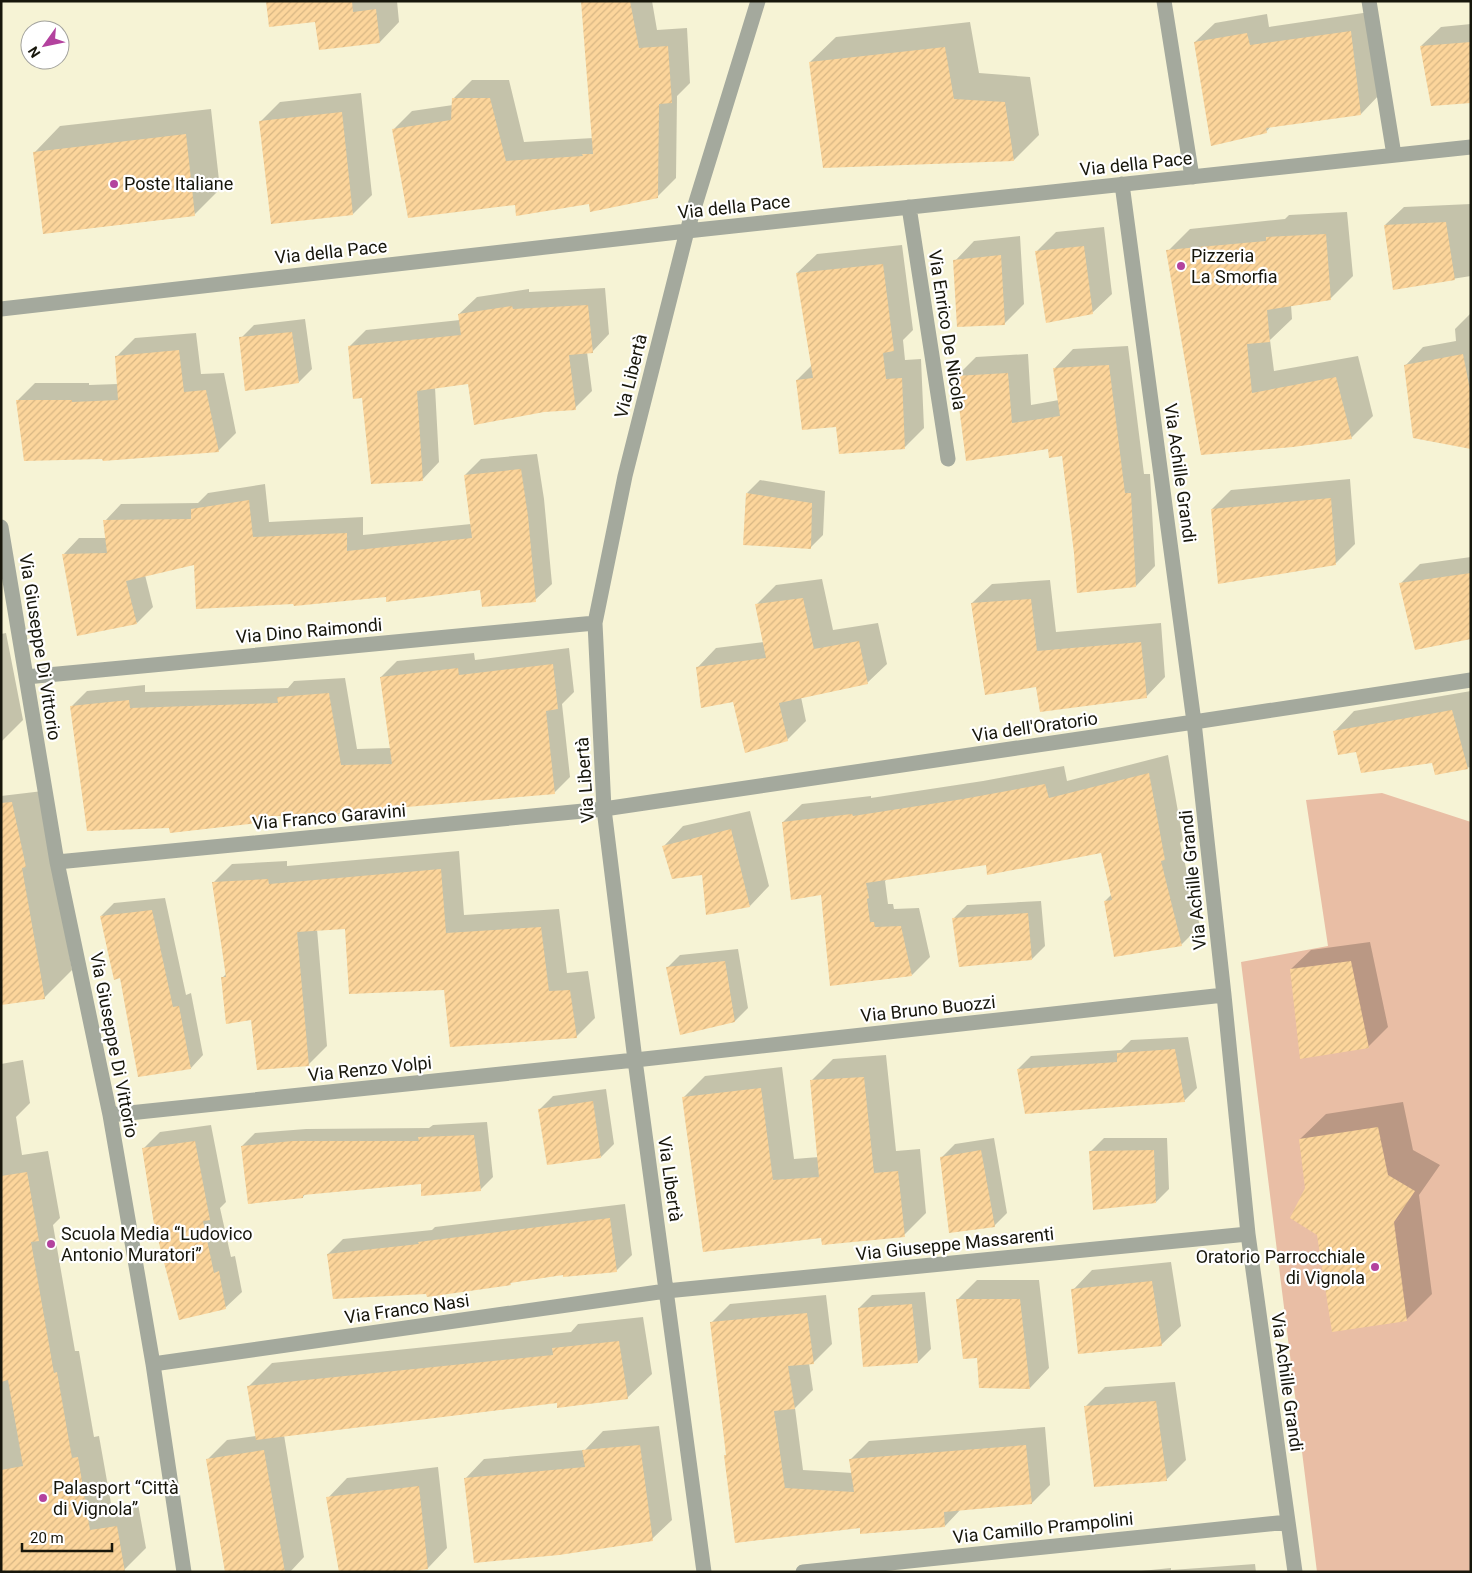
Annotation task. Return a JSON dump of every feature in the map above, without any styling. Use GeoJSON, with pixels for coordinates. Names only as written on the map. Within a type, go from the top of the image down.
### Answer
{"type":"FeatureCollection","features":[{"type":"Feature","properties":{"kind":"street","name":"Via Libertà"},"geometry":{"type":"LineString","coordinates":[[704,1572],[635,1060],[604,809],[596,623],[626,476],[687,231],[758,1]]}},
{"type":"Feature","properties":{"kind":"street"},"geometry":{"type":"LineString","coordinates":[[1164,1],[1192,177]]}},
{"type":"Feature","properties":{"kind":"street"},"geometry":{"type":"LineString","coordinates":[[1369,1],[1394,155]]}},
{"type":"Feature","properties":{"kind":"street","name":"Via della Pace"},"geometry":{"type":"LineString","coordinates":[[1,309],[687,231],[1471,147]]}},
{"type":"Feature","properties":{"kind":"street","name":"Via Achille Grandi"},"geometry":{"type":"LineString","coordinates":[[1122,184],[1194,722],[1248,1234],[1295,1572]]}},
{"type":"Feature","properties":{"kind":"street","name":"Via Enrico De Nicola"},"geometry":{"type":"LineString","coordinates":[[909,207],[948,459]]}},
{"type":"Feature","properties":{"kind":"street","name":"Via Giuseppe Di Vittorio"},"geometry":{"type":"LineString","coordinates":[[1,527],[57,862],[110,1115],[153,1364],[184,1572]]}},
{"type":"Feature","properties":{"kind":"street","name":"Via Dino Raimondi"},"geometry":{"type":"LineString","coordinates":[[26,677],[596,623]]}},
{"type":"Feature","properties":{"kind":"street","name":"Via dell'Oratorio"},"geometry":{"type":"LineString","coordinates":[[604,809],[1471,680]]}},
{"type":"Feature","properties":{"kind":"street","name":"Via Franco Garavini"},"geometry":{"type":"LineString","coordinates":[[57,862],[604,809]]}},
{"type":"Feature","properties":{"kind":"street","name":"Via Bruno Buozzi"},"geometry":{"type":"LineString","coordinates":[[635,1060],[1224,995]]}},
{"type":"Feature","properties":{"kind":"street","name":"Via Renzo Volpi"},"geometry":{"type":"LineString","coordinates":[[110,1115],[635,1060]]}},
{"type":"Feature","properties":{"kind":"street","name":"Via Giuseppe Massarenti"},"geometry":{"type":"LineString","coordinates":[[666,1291],[1248,1234]]}},
{"type":"Feature","properties":{"kind":"street","name":"Via Franco Nasi"},"geometry":{"type":"LineString","coordinates":[[153,1364],[666,1291]]}},
{"type":"Feature","properties":{"kind":"street","name":"Via Camillo Prampolini"},"geometry":{"type":"LineString","coordinates":[[803,1572],[1288,1522]]}},
{"type":"Feature","properties":{"kind":"shaded area","name":"Oratorio Parrocchiale di Vignola"},"geometry":{"type":"Polygon","coordinates":[[[1382,793],[1471,822],[1471,1572],[1317,1572],[1241,962],[1328,946],[1306,800],[1382,793]]]}},
{"type":"Feature","properties":{"kind":"building"},"geometry":{"type":"Polygon","coordinates":[[[266,1],[352,1],[353,12],[376,9],[380,43],[319,50],[315,22],[269,27],[266,1]]]}},
{"type":"Feature","properties":{"kind":"building"},"geometry":{"type":"Polygon","coordinates":[[[581,1],[630,1],[639,48],[668,46],[672,103],[659,104],[658,198],[590,212],[589,204],[516,216],[515,205],[408,218],[392,129],[451,120],[452,98],[490,98],[506,161],[593,154],[581,1]]]}},
{"type":"Feature","properties":{"kind":"building"},"geometry":{"type":"Polygon","coordinates":[[[1351,31],[1361,115],[1266,128],[1267,133],[1211,146],[1194,42],[1247,33],[1250,45],[1351,31]]]}},
{"type":"Feature","properties":{"kind":"building"},"geometry":{"type":"Polygon","coordinates":[[[1471,42],[1471,103],[1431,106],[1420,46],[1471,42]]]}},
{"type":"Feature","properties":{"kind":"building"},"geometry":{"type":"Polygon","coordinates":[[[945,47],[954,99],[1005,102],[1014,161],[823,168],[809,62],[945,47]]]}},
{"type":"Feature","properties":{"kind":"building"},"geometry":{"type":"Polygon","coordinates":[[[342,112],[353,215],[271,224],[259,121],[342,112]]]}},
{"type":"Feature","properties":{"kind":"building","name":"Poste Italiane"},"geometry":{"type":"Polygon","coordinates":[[[186,134],[195,216],[43,234],[33,152],[186,134]]]}},
{"type":"Feature","properties":{"kind":"building"},"geometry":{"type":"Polygon","coordinates":[[[1446,222],[1455,280],[1393,290],[1384,225],[1446,222]]]}},
{"type":"Feature","properties":{"kind":"building"},"geometry":{"type":"Polygon","coordinates":[[[1326,234],[1331,300],[1267,310],[1270,342],[1247,344],[1252,393],[1336,377],[1352,439],[1293,447],[1201,455],[1166,250],[1266,241],[1266,237],[1326,234]]]}},
{"type":"Feature","properties":{"kind":"building"},"geometry":{"type":"Polygon","coordinates":[[[1084,246],[1093,314],[1046,323],[1035,251],[1084,246]]]}},
{"type":"Feature","properties":{"kind":"building"},"geometry":{"type":"Polygon","coordinates":[[[1001,255],[1005,325],[957,327],[953,260],[1001,255]]]}},
{"type":"Feature","properties":{"kind":"building"},"geometry":{"type":"Polygon","coordinates":[[[883,264],[894,351],[883,353],[886,379],[902,378],[905,449],[839,454],[836,427],[802,430],[796,380],[813,378],[796,273],[883,264]]]}},
{"type":"Feature","properties":{"kind":"building"},"geometry":{"type":"Polygon","coordinates":[[[588,305],[593,353],[569,355],[576,410],[544,412],[474,425],[468,384],[417,391],[423,481],[371,484],[362,398],[353,399],[348,346],[461,335],[458,314],[512,306],[513,309],[588,305]]]}},
{"type":"Feature","properties":{"kind":"building"},"geometry":{"type":"Polygon","coordinates":[[[292,332],[299,383],[245,391],[239,337],[292,332]]]}},
{"type":"Feature","properties":{"kind":"building"},"geometry":{"type":"Polygon","coordinates":[[[179,350],[184,392],[206,390],[219,452],[103,461],[102,459],[24,461],[16,400],[72,400],[72,402],[118,400],[115,356],[179,350]]]}},
{"type":"Feature","properties":{"kind":"building"},"geometry":{"type":"Polygon","coordinates":[[[1463,354],[1471,395],[1471,449],[1413,438],[1404,365],[1463,354]]]}},
{"type":"Feature","properties":{"kind":"building"},"geometry":{"type":"Polygon","coordinates":[[[1109,365],[1125,493],[1131,493],[1136,587],[1077,593],[1062,456],[1049,458],[1048,449],[966,461],[955,376],[1008,373],[1012,423],[1060,416],[1053,368],[1109,365]]]}},
{"type":"Feature","properties":{"kind":"building"},"geometry":{"type":"Polygon","coordinates":[[[521,469],[528,516],[536,602],[482,607],[480,590],[386,602],[386,597],[294,606],[293,604],[196,609],[194,565],[126,581],[137,624],[77,636],[62,554],[107,553],[103,520],[191,519],[191,509],[249,500],[253,537],[347,533],[347,551],[472,538],[464,475],[521,469]]]}},
{"type":"Feature","properties":{"kind":"building"},"geometry":{"type":"Polygon","coordinates":[[[746,493],[812,503],[811,549],[743,545],[746,493]]]}},
{"type":"Feature","properties":{"kind":"building"},"geometry":{"type":"Polygon","coordinates":[[[1331,498],[1336,565],[1218,584],[1211,509],[1331,498]]]}},
{"type":"Feature","properties":{"kind":"building"},"geometry":{"type":"Polygon","coordinates":[[[1471,573],[1471,639],[1415,650],[1399,583],[1471,573]]]}},
{"type":"Feature","properties":{"kind":"building"},"geometry":{"type":"Polygon","coordinates":[[[803,598],[814,649],[859,641],[868,684],[779,703],[788,741],[745,753],[733,702],[701,708],[696,667],[766,658],[755,604],[803,598]]]}},
{"type":"Feature","properties":{"kind":"building"},"geometry":{"type":"Polygon","coordinates":[[[1031,599],[1037,651],[1141,642],[1147,698],[1040,712],[1036,687],[985,695],[971,603],[1031,599]]]}},
{"type":"Feature","properties":{"kind":"building"},"geometry":{"type":"Polygon","coordinates":[[[553,664],[558,709],[546,711],[555,794],[338,813],[339,816],[258,816],[259,823],[170,833],[169,828],[87,831],[70,706],[129,700],[130,708],[278,703],[277,697],[329,693],[341,765],[392,764],[380,677],[458,668],[459,675],[553,664]]]}},
{"type":"Feature","properties":{"kind":"building"},"geometry":{"type":"Polygon","coordinates":[[[1452,710],[1468,769],[1435,775],[1432,763],[1361,773],[1356,752],[1338,755],[1333,731],[1452,710]]]}},
{"type":"Feature","properties":{"kind":"building"},"geometry":{"type":"Polygon","coordinates":[[[1149,773],[1165,860],[1161,861],[1182,946],[1114,957],[1104,901],[1112,900],[1101,853],[987,875],[986,865],[866,883],[870,922],[874,922],[875,927],[901,926],[912,976],[830,986],[821,895],[791,900],[782,822],[852,814],[853,816],[1045,784],[1049,798],[1149,773]]]}},
{"type":"Feature","properties":{"kind":"building"},"geometry":{"type":"Polygon","coordinates":[[[12,802],[26,867],[22,868],[45,999],[1,1005],[1,803],[12,802]]]}},
{"type":"Feature","properties":{"kind":"building"},"geometry":{"type":"Polygon","coordinates":[[[731,829],[750,907],[706,915],[702,875],[672,879],[662,846],[731,829]]]}},
{"type":"Feature","properties":{"kind":"building"},"geometry":{"type":"Polygon","coordinates":[[[441,869],[446,933],[541,927],[549,991],[570,990],[577,1038],[450,1047],[444,990],[349,994],[345,929],[297,932],[309,1066],[257,1070],[251,1020],[226,1024],[221,977],[226,977],[212,882],[268,879],[269,884],[441,869]]]}},
{"type":"Feature","properties":{"kind":"building"},"geometry":{"type":"Polygon","coordinates":[[[152,910],[173,1007],[179,1006],[191,1069],[138,1077],[120,978],[114,980],[100,916],[152,910]]]}},
{"type":"Feature","properties":{"kind":"building"},"geometry":{"type":"Polygon","coordinates":[[[1028,913],[1032,960],[959,967],[952,918],[1028,913]]]}},
{"type":"Feature","properties":{"kind":"building"},"geometry":{"type":"Polygon","coordinates":[[[725,961],[735,1022],[680,1035],[666,967],[725,961]]]}},
{"type":"Feature","properties":{"kind":"building"},"geometry":{"type":"Polygon","coordinates":[[[1351,961],[1369,1048],[1300,1059],[1290,969],[1351,961]]]}},
{"type":"Feature","properties":{"kind":"building"},"geometry":{"type":"Polygon","coordinates":[[[1175,1049],[1185,1102],[1025,1114],[1017,1069],[1117,1062],[1117,1053],[1175,1049]]]}},
{"type":"Feature","properties":{"kind":"building"},"geometry":{"type":"Polygon","coordinates":[[[864,1077],[874,1173],[898,1171],[905,1237],[822,1245],[821,1238],[703,1252],[682,1097],[761,1088],[773,1180],[819,1177],[810,1080],[864,1077]]]}},
{"type":"Feature","properties":{"kind":"building"},"geometry":{"type":"Polygon","coordinates":[[[593,1101],[601,1158],[547,1165],[538,1109],[593,1101]]]}},
{"type":"Feature","properties":{"kind":"building"},"geometry":{"type":"Polygon","coordinates":[[[1378,1127],[1388,1175],[1415,1191],[1394,1222],[1407,1321],[1332,1332],[1317,1235],[1290,1218],[1305,1188],[1299,1139],[1378,1127]]]}},
{"type":"Feature","properties":{"kind":"building"},"geometry":{"type":"Polygon","coordinates":[[[474,1135],[481,1191],[421,1196],[421,1184],[303,1195],[303,1198],[248,1204],[241,1146],[292,1141],[419,1141],[418,1137],[474,1135]]]}},
{"type":"Feature","properties":{"kind":"building"},"geometry":{"type":"Polygon","coordinates":[[[195,1141],[210,1220],[203,1221],[214,1273],[219,1271],[226,1309],[179,1320],[154,1224],[142,1148],[195,1141]]]}},
{"type":"Feature","properties":{"kind":"building"},"geometry":{"type":"Polygon","coordinates":[[[981,1150],[995,1227],[949,1233],[940,1157],[981,1150]]]}},
{"type":"Feature","properties":{"kind":"building"},"geometry":{"type":"Polygon","coordinates":[[[1154,1150],[1156,1203],[1093,1210],[1089,1151],[1154,1150]]]}},
{"type":"Feature","properties":{"kind":"building"},"geometry":{"type":"Polygon","coordinates":[[[27,1172],[39,1241],[31,1242],[54,1373],[57,1372],[72,1458],[78,1457],[90,1530],[117,1526],[125,1572],[1,1572],[1,1470],[23,1466],[8,1380],[1,1382],[1,1176],[27,1172]]]}},
{"type":"Feature","properties":{"kind":"building"},"geometry":{"type":"Polygon","coordinates":[[[610,1218],[617,1272],[563,1277],[563,1275],[510,1283],[511,1285],[427,1297],[426,1294],[333,1299],[327,1254],[419,1244],[418,1242],[610,1218]]]}},
{"type":"Feature","properties":{"kind":"building"},"geometry":{"type":"Polygon","coordinates":[[[1152,1281],[1162,1346],[1078,1354],[1071,1289],[1152,1281]]]}},
{"type":"Feature","properties":{"kind":"building"},"geometry":{"type":"Polygon","coordinates":[[[956,1299],[1020,1299],[1030,1389],[979,1388],[977,1358],[963,1359],[956,1299]]]}},
{"type":"Feature","properties":{"kind":"building"},"geometry":{"type":"Polygon","coordinates":[[[912,1304],[918,1363],[863,1367],[858,1308],[912,1304]]]}},
{"type":"Feature","properties":{"kind":"building"},"geometry":{"type":"Polygon","coordinates":[[[807,1313],[814,1364],[788,1366],[795,1409],[774,1411],[785,1488],[854,1492],[849,1459],[1026,1445],[1032,1504],[944,1512],[945,1527],[860,1534],[860,1528],[735,1543],[710,1322],[807,1313]]]}},
{"type":"Feature","properties":{"kind":"building"},"geometry":{"type":"Polygon","coordinates":[[[619,1341],[628,1399],[557,1408],[557,1403],[256,1440],[247,1386],[553,1355],[552,1348],[619,1341]]]}},
{"type":"Feature","properties":{"kind":"building"},"geometry":{"type":"Polygon","coordinates":[[[1156,1401],[1167,1481],[1094,1487],[1084,1406],[1156,1401]]]}},
{"type":"Feature","properties":{"kind":"building"},"geometry":{"type":"Polygon","coordinates":[[[640,1445],[653,1541],[559,1555],[474,1563],[464,1478],[585,1467],[582,1450],[640,1445]]]}},
{"type":"Feature","properties":{"kind":"building"},"geometry":{"type":"Polygon","coordinates":[[[264,1450],[285,1572],[225,1572],[206,1459],[264,1450]]]}},
{"type":"Feature","properties":{"kind":"building"},"geometry":{"type":"Polygon","coordinates":[[[419,1486],[428,1569],[405,1572],[339,1572],[326,1497],[419,1486]]]}},
{"type":"Feature","properties":{"kind":"place","name":"Poste Italiane"},"geometry":{"type":"Point","coordinates":[114,184]}},
{"type":"Feature","properties":{"kind":"place","name":"Pizzeria La Smorfia"},"geometry":{"type":"Point","coordinates":[1181,266]}},
{"type":"Feature","properties":{"kind":"place","name":"Scuola Media “Ludovico Antonio Muratori”"},"geometry":{"type":"Point","coordinates":[51,1244]}},
{"type":"Feature","properties":{"kind":"place","name":"Oratorio Parrocchiale di Vignola"},"geometry":{"type":"Point","coordinates":[1375,1267]}},
{"type":"Feature","properties":{"kind":"place","name":"Palasport “Città di Vignola”"},"geometry":{"type":"Point","coordinates":[43,1498]}}]}
